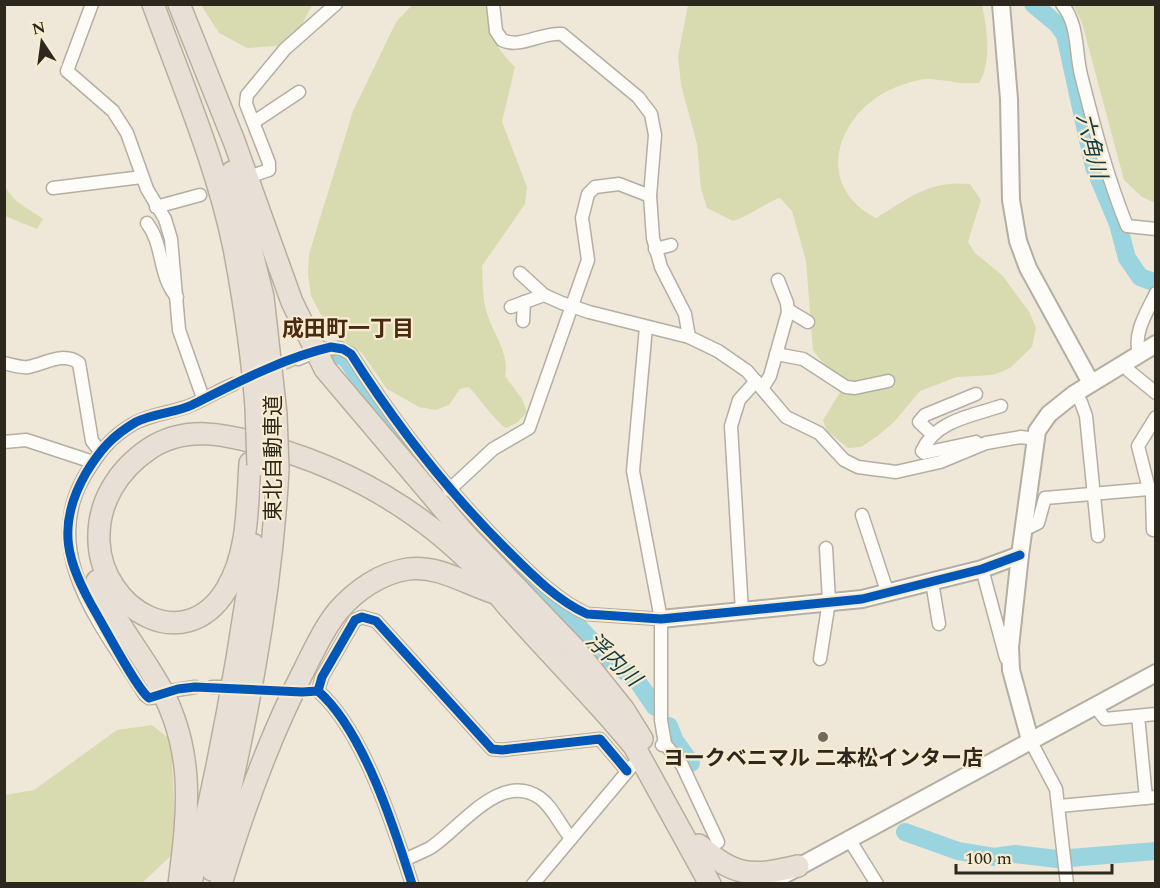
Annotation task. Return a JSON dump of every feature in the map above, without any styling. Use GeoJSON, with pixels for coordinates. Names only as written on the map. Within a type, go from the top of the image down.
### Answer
{"type":"FeatureCollection","features":[{"type":"Feature","properties":{"kind":"highway","name":"東北自動車道"},"geometry":{"type":"LineString","coordinates":[[153,4],[214,176],[234,248],[249,334],[252,407],[274,533],[248,710],[208,884]]}},
{"type":"Feature","properties":{"kind":"highway","name":"東北自動車道"},"geometry":{"type":"LineString","coordinates":[[172,4],[224,146],[251,241],[267,327],[276,414],[262,466],[245,622],[229,709],[191,884]]}},
{"type":"Feature","properties":{"kind":"highway"},"geometry":{"type":"LineString","coordinates":[[179,4],[312,346],[343,393],[464,533],[576,650],[624,710],[702,845],[720,884]]}},
{"type":"Feature","properties":{"kind":"highway"},"geometry":{"type":"LineString","coordinates":[[179,884],[188,777],[178,730],[154,676],[103,596],[91,562],[88,545],[93,504],[100,486],[118,459],[143,439],[176,425],[213,422],[240,426],[301,444],[341,460],[394,488],[464,533]]}},
{"type":"Feature","properties":{"kind":"highway"},"geometry":{"type":"LineString","coordinates":[[262,466],[240,561],[220,597],[203,612],[175,622],[144,616],[132,609],[113,587],[102,560],[99,528],[108,495],[131,462],[159,442],[202,432],[239,437],[304,456],[385,494],[456,549],[483,576],[634,746],[702,845],[716,861],[738,872],[765,874],[798,866]]}},
{"type":"Feature","properties":{"kind":"highway"},"geometry":{"type":"LineString","coordinates":[[221,884],[251,791],[277,727],[310,657],[338,611],[372,581],[407,569],[440,571],[495,592]]}},
{"type":"Feature","properties":{"kind":"highway"},"geometry":{"type":"LineString","coordinates":[[696,884],[702,845]]}},
{"type":"Feature","properties":{"kind":"highway"},"geometry":{"type":"LineString","coordinates":[[702,845],[710,884]]}},
{"type":"Feature","properties":{"kind":"highway"},"geometry":{"type":"LineString","coordinates":[[779,884],[798,866]]}},
{"type":"Feature","properties":{"kind":"street"},"geometry":{"type":"LineString","coordinates":[[92,4],[67,71],[113,111],[127,133],[142,177],[169,231],[181,338],[204,398]]}},
{"type":"Feature","properties":{"kind":"street"},"geometry":{"type":"LineString","coordinates":[[254,175],[269,170],[269,163],[246,104],[247,95],[266,75],[285,49],[336,4]]}},
{"type":"Feature","properties":{"kind":"street"},"geometry":{"type":"LineString","coordinates":[[493,4],[496,31],[501,40],[514,43],[553,33],[562,34],[646,105],[655,135],[650,196],[655,249],[685,314],[689,337]]}},
{"type":"Feature","properties":{"kind":"street"},"geometry":{"type":"LineString","coordinates":[[1001,4],[1008,88],[1011,201],[1018,241],[1028,268],[1091,383]]}},
{"type":"Feature","properties":{"kind":"street"},"geometry":{"type":"LineString","coordinates":[[1062,4],[1074,22],[1078,63],[1112,187],[1126,226],[1155,229]]}},
{"type":"Feature","properties":{"kind":"street"},"geometry":{"type":"LineString","coordinates":[[254,122],[299,92]]}},
{"type":"Feature","properties":{"kind":"street"},"geometry":{"type":"LineString","coordinates":[[53,188],[142,177]]}},
{"type":"Feature","properties":{"kind":"street"},"geometry":{"type":"LineString","coordinates":[[449,490],[493,449],[529,428],[588,260],[582,218],[588,194],[595,187],[619,184],[650,196]]}},
{"type":"Feature","properties":{"kind":"street"},"geometry":{"type":"LineString","coordinates":[[156,207],[200,195]]}},
{"type":"Feature","properties":{"kind":"street"},"geometry":{"type":"LineString","coordinates":[[147,223],[154,233],[167,286],[177,297]]}},
{"type":"Feature","properties":{"kind":"street"},"geometry":{"type":"LineString","coordinates":[[655,249],[671,245]]}},
{"type":"Feature","properties":{"kind":"street"},"geometry":{"type":"LineString","coordinates":[[520,273],[544,295],[572,306],[689,337],[718,351],[760,384],[786,417],[819,433],[844,460],[869,470],[896,472],[920,467],[986,443],[1021,437],[1035,439]]}},
{"type":"Feature","properties":{"kind":"street"},"geometry":{"type":"LineString","coordinates":[[742,612],[731,426],[739,400],[760,384],[776,354],[788,310],[778,280]]}},
{"type":"Feature","properties":{"kind":"street"},"geometry":{"type":"LineString","coordinates":[[512,307],[544,295]]}},
{"type":"Feature","properties":{"kind":"street"},"geometry":{"type":"LineString","coordinates":[[1139,353],[1137,345],[1144,314],[1155,295]]}},
{"type":"Feature","properties":{"kind":"street"},"geometry":{"type":"LineString","coordinates":[[523,321],[524,302]]}},
{"type":"Feature","properties":{"kind":"street"},"geometry":{"type":"LineString","coordinates":[[788,310],[808,322]]}},
{"type":"Feature","properties":{"kind":"street"},"geometry":{"type":"LineString","coordinates":[[646,327],[633,471],[661,619],[663,744],[682,765],[702,845]]}},
{"type":"Feature","properties":{"kind":"street"},"geometry":{"type":"LineString","coordinates":[[1011,670],[1011,630],[1035,439],[1049,414],[1074,394],[1155,344]]}},
{"type":"Feature","properties":{"kind":"street"},"geometry":{"type":"LineString","coordinates":[[322,349],[340,348],[351,354],[419,453],[449,490],[525,568],[576,609],[587,614],[661,619],[829,601],[862,600],[982,569],[1020,555]]}},
{"type":"Feature","properties":{"kind":"street"},"geometry":{"type":"LineString","coordinates":[[297,359],[310,354]]}},
{"type":"Feature","properties":{"kind":"street"},"geometry":{"type":"LineString","coordinates":[[776,354],[803,359],[846,387],[855,388],[888,381]]}},
{"type":"Feature","properties":{"kind":"street"},"geometry":{"type":"LineString","coordinates":[[4,363],[28,367],[41,361],[64,358],[79,363],[96,456]]}},
{"type":"Feature","properties":{"kind":"street"},"geometry":{"type":"LineString","coordinates":[[1124,363],[1129,371],[1155,393]]}},
{"type":"Feature","properties":{"kind":"street"},"geometry":{"type":"LineString","coordinates":[[158,697],[149,698],[145,695],[80,585],[71,561],[67,531],[70,511],[75,495],[96,456],[115,436],[143,419],[190,406],[234,384]]}},
{"type":"Feature","properties":{"kind":"street"},"geometry":{"type":"LineString","coordinates":[[932,434],[919,422],[925,415],[976,394]]}},
{"type":"Feature","properties":{"kind":"street"},"geometry":{"type":"LineString","coordinates":[[1074,394],[1081,402],[1086,416],[1098,536]]}},
{"type":"Feature","properties":{"kind":"street"},"geometry":{"type":"LineString","coordinates":[[986,443],[980,442],[924,453],[922,451],[932,434],[944,425],[1001,406]]}},
{"type":"Feature","properties":{"kind":"street"},"geometry":{"type":"LineString","coordinates":[[1153,530],[1152,494],[1138,446],[1155,417]]}},
{"type":"Feature","properties":{"kind":"street"},"geometry":{"type":"LineString","coordinates":[[4,442],[26,440],[96,456]]}},
{"type":"Feature","properties":{"kind":"street"},"geometry":{"type":"LineString","coordinates":[[1024,530],[1038,523],[1045,498],[1149,489]]}},
{"type":"Feature","properties":{"kind":"street"},"geometry":{"type":"LineString","coordinates":[[862,515],[888,594]]}},
{"type":"Feature","properties":{"kind":"street"},"geometry":{"type":"LineString","coordinates":[[820,659],[829,601],[826,548]]}},
{"type":"Feature","properties":{"kind":"street"},"geometry":{"type":"LineString","coordinates":[[982,569],[1030,740],[1056,789],[1067,884]]}},
{"type":"Feature","properties":{"kind":"street"},"geometry":{"type":"LineString","coordinates":[[932,582],[939,624]]}},
{"type":"Feature","properties":{"kind":"street"},"geometry":{"type":"LineString","coordinates":[[318,691],[322,677],[348,628],[362,617],[376,621],[492,749],[502,750],[600,739],[630,768],[533,884]]}},
{"type":"Feature","properties":{"kind":"street"},"geometry":{"type":"LineString","coordinates":[[767,884],[1155,674]]}},
{"type":"Feature","properties":{"kind":"street"},"geometry":{"type":"LineString","coordinates":[[170,691],[195,687]]}},
{"type":"Feature","properties":{"kind":"street"},"geometry":{"type":"LineString","coordinates":[[302,692],[318,691],[335,708],[376,783],[412,884]]}},
{"type":"Feature","properties":{"kind":"street"},"geometry":{"type":"LineString","coordinates":[[1095,706],[1105,719],[1155,714]]}},
{"type":"Feature","properties":{"kind":"street"},"geometry":{"type":"LineString","coordinates":[[1059,806],[1151,797],[1138,716]]}},
{"type":"Feature","properties":{"kind":"street"},"geometry":{"type":"LineString","coordinates":[[404,860],[429,848],[500,793],[521,791],[537,796],[572,838]]}},
{"type":"Feature","properties":{"kind":"street"},"geometry":{"type":"LineString","coordinates":[[849,839],[877,884]]}},
{"type":"Feature","properties":{"kind":"green space"},"geometry":{"type":"Polygon","coordinates":[[[201,5],[312,5],[299,31],[278,46],[247,48],[219,33],[201,5]]]}},
{"type":"Feature","properties":{"kind":"green space"},"geometry":{"type":"Polygon","coordinates":[[[412,5],[488,5],[490,31],[503,54],[515,67],[502,122],[527,187],[525,204],[482,266],[485,307],[503,351],[505,376],[522,399],[527,412],[517,423],[506,428],[469,387],[460,389],[449,405],[436,410],[419,407],[387,389],[362,353],[329,330],[311,296],[308,274],[309,254],[353,111],[396,22],[412,5]]]}},
{"type":"Feature","properties":{"kind":"green space"},"geometry":{"type":"Polygon","coordinates":[[[688,5],[982,5],[987,34],[987,56],[986,66],[979,83],[921,80],[898,86],[874,99],[858,114],[846,131],[840,150],[839,169],[844,187],[856,204],[876,218],[909,197],[931,188],[956,183],[970,184],[981,200],[968,242],[975,253],[1002,275],[1030,313],[1036,328],[1032,347],[1010,368],[993,375],[957,377],[920,391],[894,422],[861,447],[848,448],[827,431],[823,420],[842,389],[813,350],[806,261],[792,211],[780,198],[733,221],[707,208],[701,189],[697,144],[681,85],[678,56],[688,5]]]}},
{"type":"Feature","properties":{"kind":"green space"},"geometry":{"type":"Polygon","coordinates":[[[1073,5],[1155,5],[1155,203],[1142,197],[1124,180],[1082,23],[1073,5]]]}},
{"type":"Feature","properties":{"kind":"green space"},"geometry":{"type":"Polygon","coordinates":[[[4,186],[16,201],[43,219],[37,229],[5,216],[4,186]]]}},
{"type":"Feature","properties":{"kind":"green space"},"geometry":{"type":"Polygon","coordinates":[[[152,725],[173,742],[177,850],[142,883],[5,884],[5,795],[34,790],[117,730],[152,725]]]}},
{"type":"Feature","properties":{"kind":"waterway","name":"六角川"},"geometry":{"type":"LineString","coordinates":[[1033,4],[1057,24],[1065,35],[1094,167],[1118,224],[1127,258],[1140,277],[1156,283]]}},
{"type":"Feature","properties":{"kind":"waterway","name":"浮内川"},"geometry":{"type":"LineString","coordinates":[[328,356],[335,354],[346,358],[393,430],[423,469],[530,583],[557,604],[607,657],[638,682],[655,707]]}},
{"type":"Feature","properties":{"kind":"waterway","name":"浮内川"},"geometry":{"type":"LineString","coordinates":[[669,726],[675,741],[691,763]]}},
{"type":"Feature","properties":{"kind":"waterway","name":"浮内川"},"geometry":{"type":"LineString","coordinates":[[905,832],[958,851],[994,857],[1015,854],[1057,859],[1156,851]]}},
{"type":"Feature","properties":{"kind":"tunnel"},"geometry":{"type":"LineString","coordinates":[[234,384],[298,359]]}},
{"type":"Feature","properties":{"kind":"tunnel"},"geometry":{"type":"LineString","coordinates":[[247,689],[296,692]]}},
{"type":"Feature","properties":{"kind":"cycle path"},"geometry":{"type":"LineString","coordinates":[[318,691],[195,687],[178,689],[149,698],[130,672],[86,595],[72,561],[68,545],[68,528],[76,492],[86,473],[107,444],[128,427],[143,419],[192,405],[278,364],[331,347],[343,349],[351,354],[423,456],[483,526],[543,585],[564,601],[587,614],[661,619],[862,599],[982,569],[1020,555]]}},
{"type":"Feature","properties":{"kind":"cycle path"},"geometry":{"type":"LineString","coordinates":[[412,884],[386,808],[363,754],[334,708],[318,691],[322,677],[355,620],[362,617],[376,621],[492,749],[502,750],[600,739],[627,771]]}},
{"type":"Feature","properties":{"kind":"place","name":"ヨークベニマル 二本松インター店"},"geometry":{"type":"Point","coordinates":[823,737]}},
{"type":"Feature","properties":{"kind":"district","name":"成田町一丁目"},"geometry":{"type":"Point","coordinates":[348,329]}}]}
